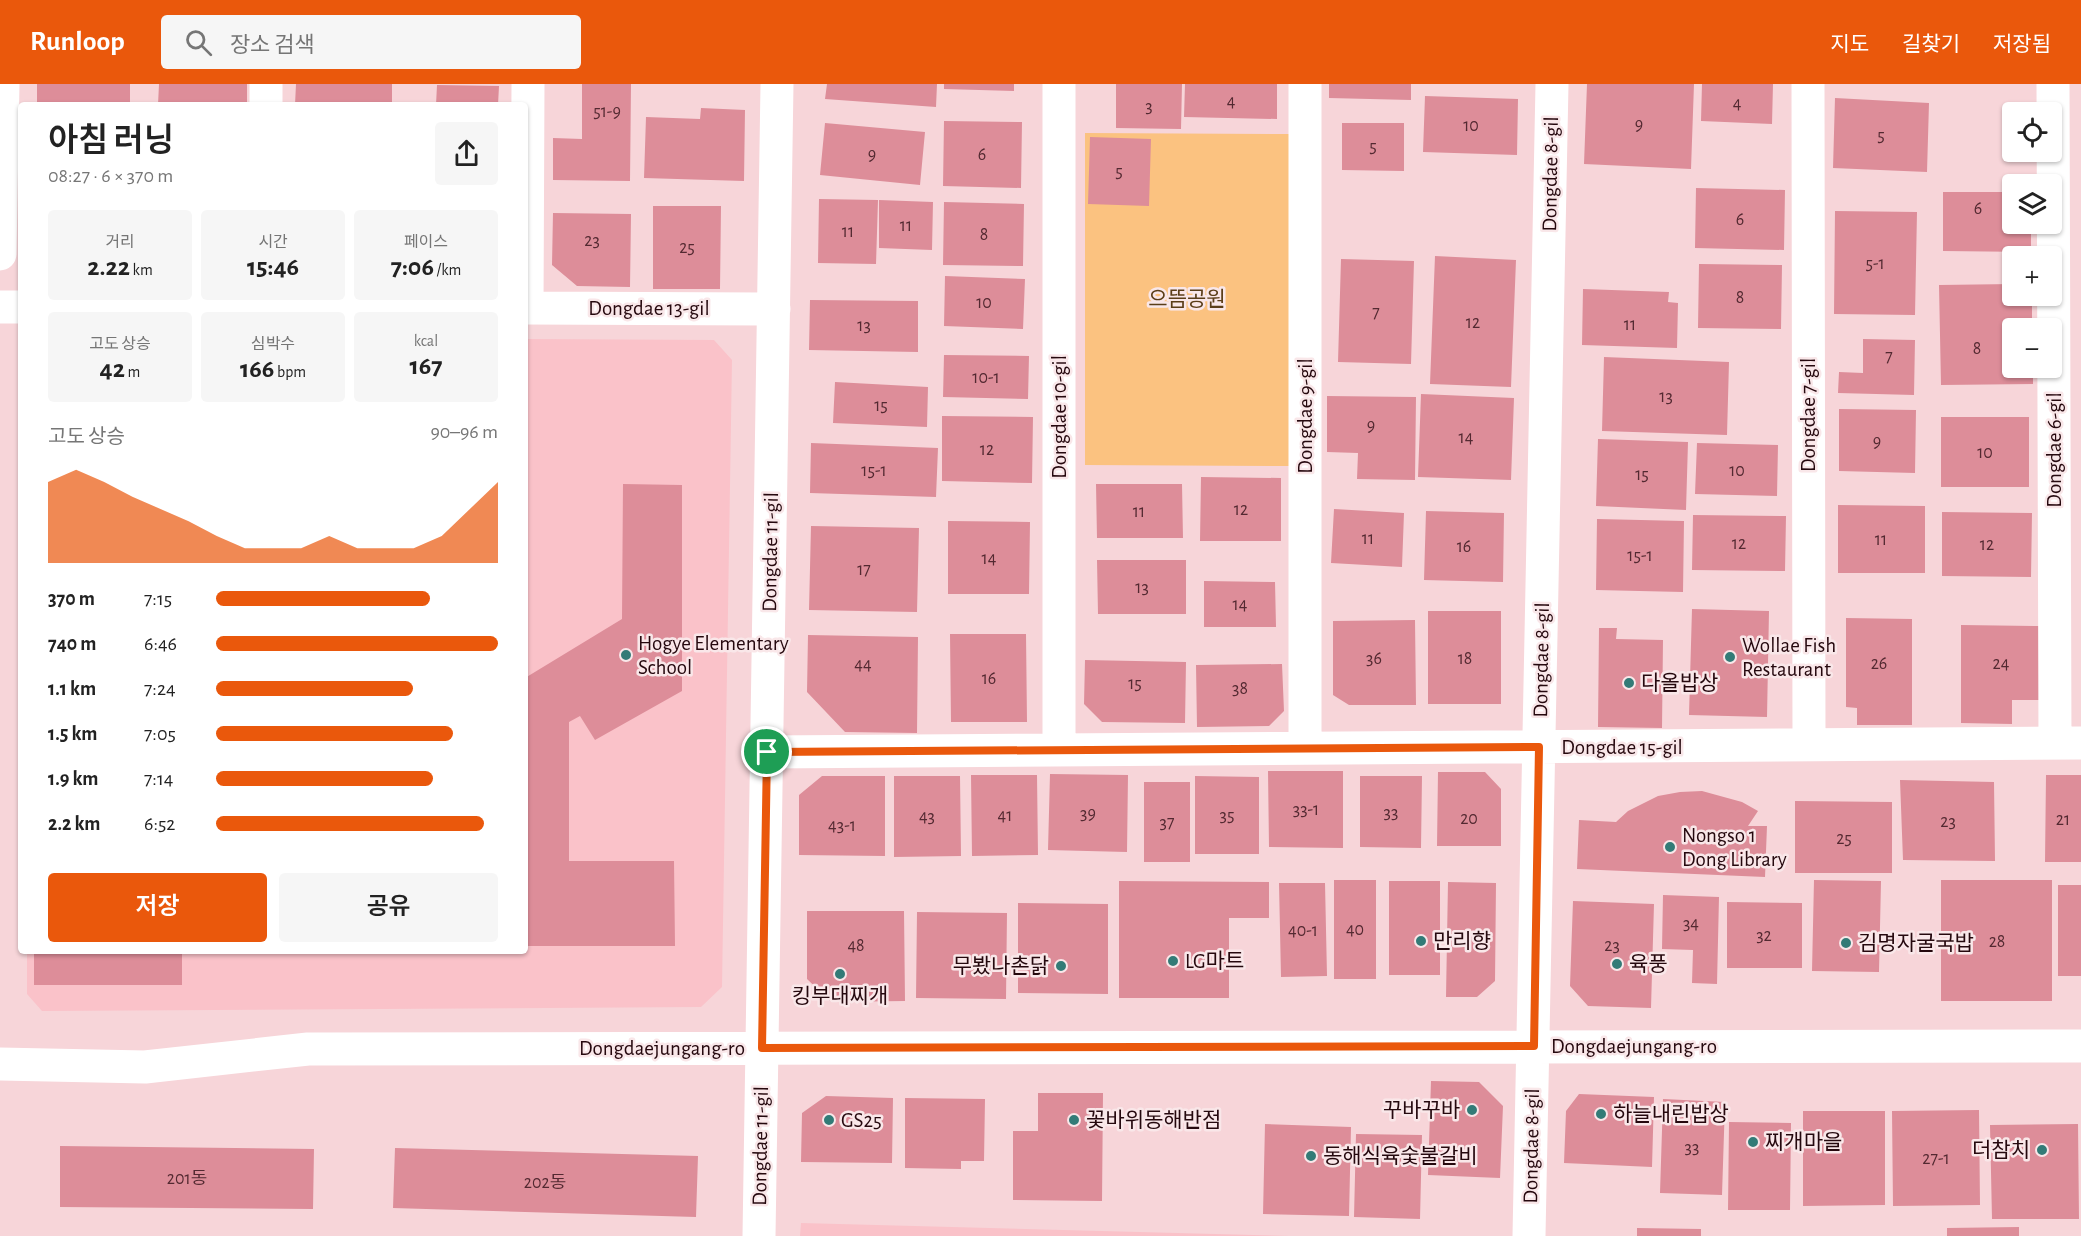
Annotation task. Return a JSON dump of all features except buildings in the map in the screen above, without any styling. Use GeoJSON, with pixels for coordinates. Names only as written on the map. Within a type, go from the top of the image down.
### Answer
{"type":"FeatureCollection","features":[{"type":"Feature","properties":{"kind":"street"},"geometry":{"type":"LineString","coordinates":[[0,254],[3,84]]}},
{"type":"Feature","properties":{"kind":"street"},"geometry":{"type":"LineString","coordinates":[[266,84],[266,102]]}},
{"type":"Feature","properties":{"kind":"street"},"geometry":{"type":"LineString","coordinates":[[528,84],[528,102]]}},
{"type":"Feature","properties":{"kind":"street","name":"Dongdae 11-gil"},"geometry":{"type":"LineString","coordinates":[[759,1236],[777,84]]}},
{"type":"Feature","properties":{"kind":"street","name":"Dongdae 10-gil"},"geometry":{"type":"LineString","coordinates":[[1059,84],[1059,750]]}},
{"type":"Feature","properties":{"kind":"street","name":"Dongdae 9-gil"},"geometry":{"type":"LineString","coordinates":[[1305,84],[1305,748]]}},
{"type":"Feature","properties":{"kind":"street","name":"Dongdae 8-gil"},"geometry":{"type":"LineString","coordinates":[[1529,1236],[1552,84]]}},
{"type":"Feature","properties":{"kind":"street","name":"Dongdae 7-gil"},"geometry":{"type":"LineString","coordinates":[[1808,84],[1809,745]]}},
{"type":"Feature","properties":{"kind":"street","name":"Dongdae 6-gil"},"geometry":{"type":"LineString","coordinates":[[2053,84],[2068,743]]}},
{"type":"Feature","properties":{"kind":"street"},"geometry":{"type":"LineString","coordinates":[[0,307],[18,307]]}},
{"type":"Feature","properties":{"kind":"street","name":"Dongdae 13-gil"},"geometry":{"type":"LineString","coordinates":[[528,308],[774,309]]}},
{"type":"Feature","properties":{"kind":"street","name":"Dongdae 15-gil"},"geometry":{"type":"LineString","coordinates":[[767,752],[2068,743]]}},
{"type":"Feature","properties":{"kind":"street","name":"Dongdaejungang-ro"},"geometry":{"type":"LineString","coordinates":[[0,1064],[145,1067],[308,1049],[2081,1046]]}},
{"type":"Feature","properties":{"kind":"shaded area","name":"Hogye Elementary School"},"geometry":{"type":"Polygon","coordinates":[[[528,339],[714,340],[732,360],[722,987],[701,1007],[42,1011],[27,994],[27,954],[528,954],[528,339]]]}},
{"type":"Feature","properties":{"kind":"shaded area"},"geometry":{"type":"Polygon","coordinates":[[[801,1223],[1289,1236],[800,1236],[801,1223]]]}},
{"type":"Feature","properties":{"kind":"green space","name":"으뜸공원"},"geometry":{"type":"Polygon","coordinates":[[[1085,133],[1289,134],[1289,466],[1085,465],[1085,133]]]}},
{"type":"Feature","properties":{"kind":"place","name":"Hogye Elementary School"},"geometry":{"type":"Point","coordinates":[626,655]}},
{"type":"Feature","properties":{"kind":"place","name":"Wollae Fish Restaurant"},"geometry":{"type":"Point","coordinates":[1730,657]}},
{"type":"Feature","properties":{"kind":"place","name":"다올밥상"},"geometry":{"type":"Point","coordinates":[1629,683]}},
{"type":"Feature","properties":{"kind":"place","name":"Nongso 1 Dong Library"},"geometry":{"type":"Point","coordinates":[1670,847]}},
{"type":"Feature","properties":{"kind":"place","name":"만리향"},"geometry":{"type":"Point","coordinates":[1421,941]}},
{"type":"Feature","properties":{"kind":"place","name":"김명자굴국밥"},"geometry":{"type":"Point","coordinates":[1846,943]}},
{"type":"Feature","properties":{"kind":"place","name":"LG마트"},"geometry":{"type":"Point","coordinates":[1173,961]}},
{"type":"Feature","properties":{"kind":"place","name":"육풍"},"geometry":{"type":"Point","coordinates":[1617,964]}},
{"type":"Feature","properties":{"kind":"place","name":"무봤나촌닭"},"geometry":{"type":"Point","coordinates":[1061,966]}},
{"type":"Feature","properties":{"kind":"place","name":"킹부대찌개"},"geometry":{"type":"Point","coordinates":[840,974]}},
{"type":"Feature","properties":{"kind":"place","name":"꾸바꾸바"},"geometry":{"type":"Point","coordinates":[1472,1110]}},
{"type":"Feature","properties":{"kind":"place","name":"하늘내린밥상"},"geometry":{"type":"Point","coordinates":[1601,1114]}},
{"type":"Feature","properties":{"kind":"place","name":"GS25"},"geometry":{"type":"Point","coordinates":[829,1120]}},
{"type":"Feature","properties":{"kind":"place","name":"꽃바위동해반점"},"geometry":{"type":"Point","coordinates":[1074,1120]}},
{"type":"Feature","properties":{"kind":"place","name":"찌개마을"},"geometry":{"type":"Point","coordinates":[1753,1142]}},
{"type":"Feature","properties":{"kind":"place","name":"더참치"},"geometry":{"type":"Point","coordinates":[2042,1150]}},
{"type":"Feature","properties":{"kind":"place","name":"동해식육숯불갈비"},"geometry":{"type":"Point","coordinates":[1311,1156]}},
{"type":"Feature","properties":{"kind":"route"},"geometry":{"type":"LineString","coordinates":[[1539,747],[1534,1046],[762,1048],[767,752],[1539,747]]}}]}
